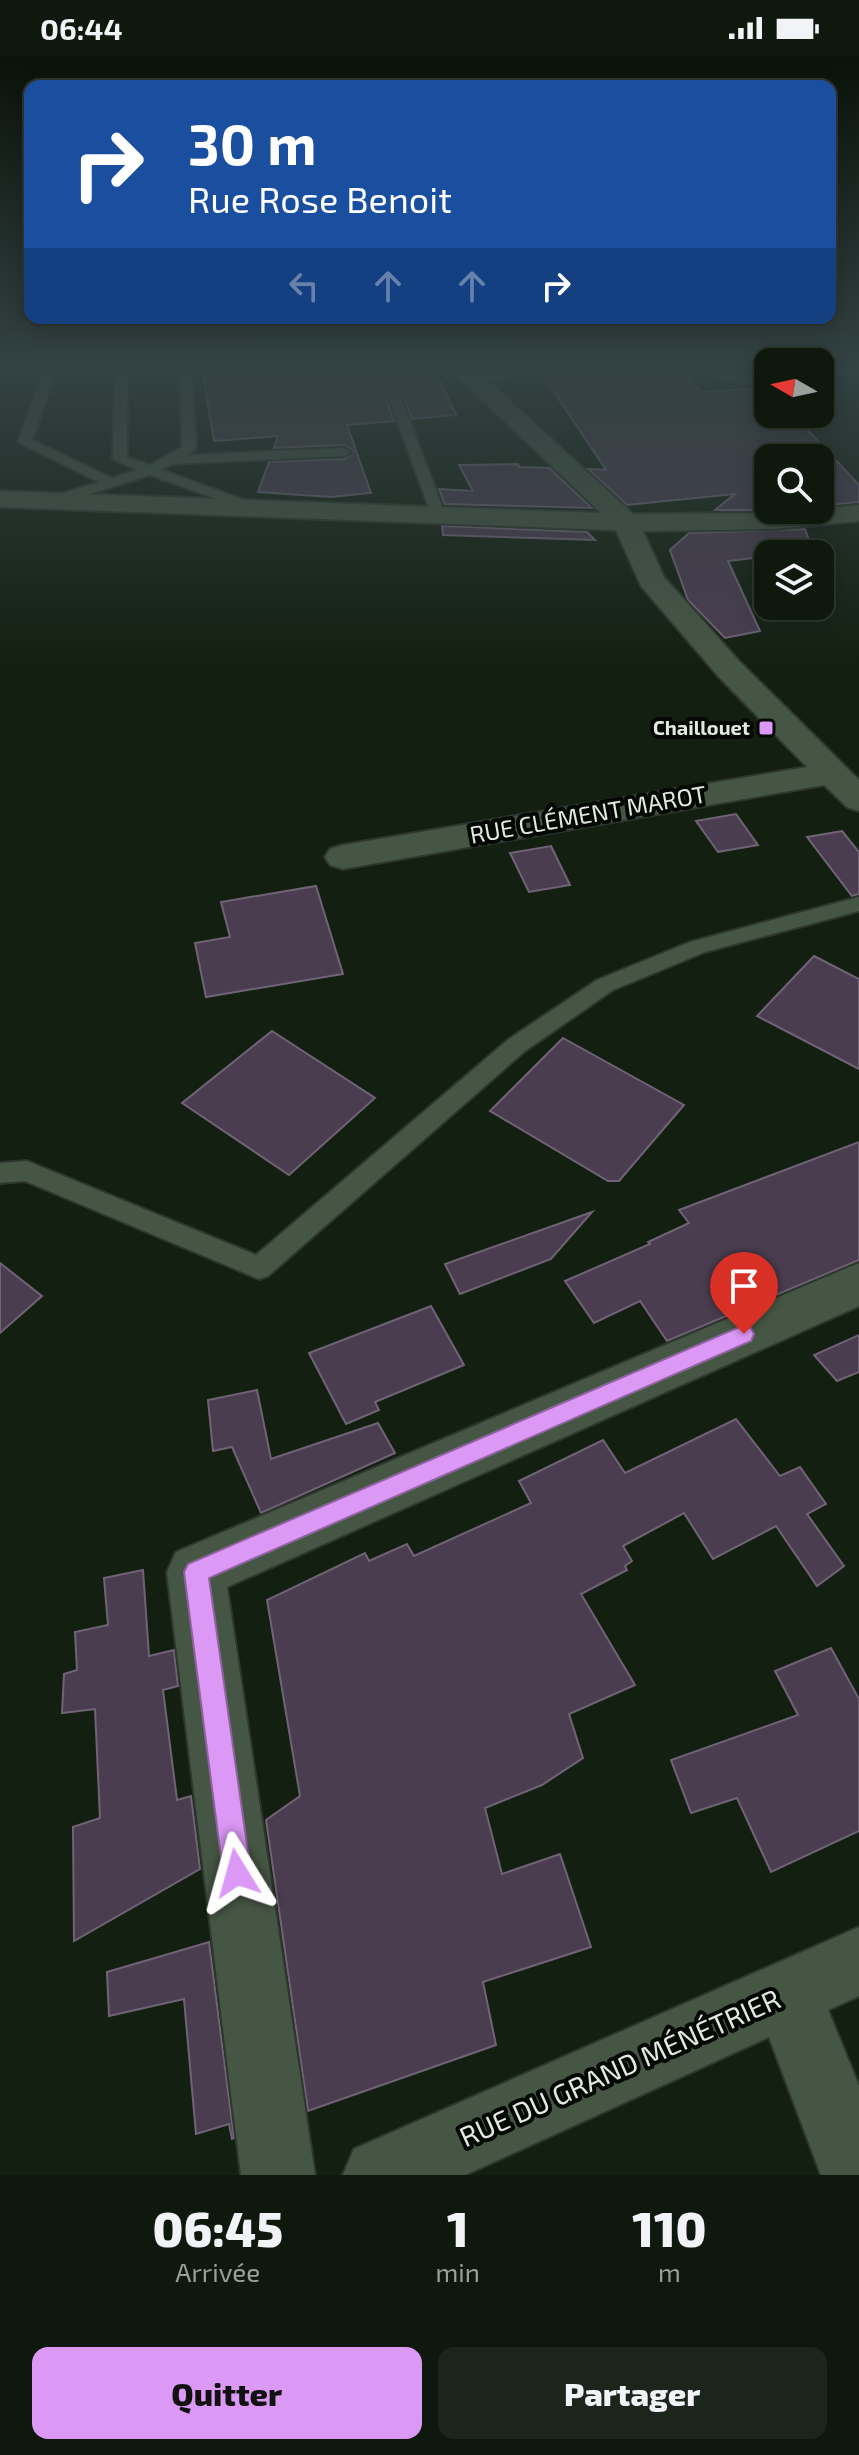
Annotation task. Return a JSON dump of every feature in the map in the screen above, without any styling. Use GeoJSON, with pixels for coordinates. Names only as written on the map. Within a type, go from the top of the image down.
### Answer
{"type":"FeatureCollection","features":[{"type":"Feature","properties":{"kind":"street"},"geometry":{"type":"LineString","coordinates":[[565,466],[626,522],[651,580],[729,669],[859,800]]}},
{"type":"Feature","properties":{"kind":"street"},"geometry":{"type":"LineString","coordinates":[[0,499],[626,522],[773,521],[859,513]]}},
{"type":"Feature","properties":{"kind":"street","name":"RUE CLÉMENT MAROT"},"geometry":{"type":"LineString","coordinates":[[343,857],[833,773]]}},
{"type":"Feature","properties":{"kind":"street"},"geometry":{"type":"LineString","coordinates":[[278,2175],[196,1572],[859,1284]]}},
{"type":"Feature","properties":{"kind":"street","name":"RUE DU GRAND MÉNÉTRIER"},"geometry":{"type":"LineString","coordinates":[[380,2175],[859,1961]]}},
{"type":"Feature","properties":{"kind":"street"},"geometry":{"type":"LineString","coordinates":[[787,1994],[858,2175]]}},
{"type":"Feature","properties":{"kind":"lane"},"geometry":{"type":"LineString","coordinates":[[76,466],[112,483]]}},
{"type":"Feature","properties":{"kind":"lane"},"geometry":{"type":"LineString","coordinates":[[140,466],[253,508]]}},
{"type":"Feature","properties":{"kind":"lane"},"geometry":{"type":"LineString","coordinates":[[53,501],[159,466]]}},
{"type":"Feature","properties":{"kind":"lane"},"geometry":{"type":"LineString","coordinates":[[420,466],[438,514]]}},
{"type":"Feature","properties":{"kind":"lane"},"geometry":{"type":"LineString","coordinates":[[0,1173],[27,1171],[259,1268],[517,1045],[605,985],[698,947],[859,904]]}},
{"type":"Feature","properties":{"kind":"building"},"geometry":{"type":"Polygon","coordinates":[[[268,466],[361,466],[371,493],[331,497],[258,492],[268,466]]]}},
{"type":"Feature","properties":{"kind":"building"},"geometry":{"type":"Polygon","coordinates":[[[459,466],[549,468],[592,508],[445,504],[439,489],[473,491],[459,466]]]}},
{"type":"Feature","properties":{"kind":"building"},"geometry":{"type":"Polygon","coordinates":[[[603,466],[754,466],[754,510],[715,510],[735,494],[627,505],[588,469],[606,470],[603,466]]]}},
{"type":"Feature","properties":{"kind":"building"},"geometry":{"type":"Polygon","coordinates":[[[834,466],[841,466],[859,485],[859,502],[834,505],[834,466]]]}},
{"type":"Feature","properties":{"kind":"building"},"geometry":{"type":"Polygon","coordinates":[[[442,526],[587,532],[595,540],[443,535],[442,526]]]}},
{"type":"Feature","properties":{"kind":"building"},"geometry":{"type":"Polygon","coordinates":[[[805,529],[809,540],[754,540],[754,558],[728,561],[760,631],[725,638],[688,600],[670,550],[689,533],[805,529]]]}},
{"type":"Feature","properties":{"kind":"building"},"geometry":{"type":"Polygon","coordinates":[[[736,814],[758,845],[718,852],[696,821],[736,814]]]}},
{"type":"Feature","properties":{"kind":"building"},"geometry":{"type":"Polygon","coordinates":[[[842,831],[859,852],[859,894],[852,896],[807,837],[842,831]]]}},
{"type":"Feature","properties":{"kind":"building"},"geometry":{"type":"Polygon","coordinates":[[[551,846],[570,885],[529,892],[510,853],[551,846]]]}},
{"type":"Feature","properties":{"kind":"building"},"geometry":{"type":"Polygon","coordinates":[[[316,886],[343,974],[206,997],[195,943],[230,937],[221,902],[316,886]]]}},
{"type":"Feature","properties":{"kind":"building"},"geometry":{"type":"Polygon","coordinates":[[[814,956],[859,979],[859,1069],[757,1016],[814,956]]]}},
{"type":"Feature","properties":{"kind":"building"},"geometry":{"type":"Polygon","coordinates":[[[272,1031],[375,1098],[289,1175],[182,1103],[272,1031]]]}},
{"type":"Feature","properties":{"kind":"building"},"geometry":{"type":"Polygon","coordinates":[[[563,1038],[684,1105],[619,1181],[608,1181],[490,1111],[563,1038]]]}},
{"type":"Feature","properties":{"kind":"building"},"geometry":{"type":"Polygon","coordinates":[[[859,1142],[859,1260],[667,1341],[640,1301],[594,1323],[565,1281],[650,1244],[648,1242],[689,1223],[679,1210],[859,1142]]]}},
{"type":"Feature","properties":{"kind":"building"},"geometry":{"type":"Polygon","coordinates":[[[592,1212],[551,1259],[460,1294],[445,1264],[592,1212]]]}},
{"type":"Feature","properties":{"kind":"building"},"geometry":{"type":"Polygon","coordinates":[[[0,1263],[42,1296],[0,1333],[0,1263]]]}},
{"type":"Feature","properties":{"kind":"building"},"geometry":{"type":"Polygon","coordinates":[[[431,1306],[464,1365],[375,1402],[379,1410],[346,1424],[309,1353],[431,1306]]]}},
{"type":"Feature","properties":{"kind":"building"},"geometry":{"type":"Polygon","coordinates":[[[859,1335],[859,1372],[837,1381],[814,1355],[859,1335]]]}},
{"type":"Feature","properties":{"kind":"building"},"geometry":{"type":"Polygon","coordinates":[[[257,1390],[271,1459],[378,1423],[395,1453],[261,1513],[232,1447],[213,1451],[208,1400],[257,1390]]]}},
{"type":"Feature","properties":{"kind":"building"},"geometry":{"type":"Polygon","coordinates":[[[736,1419],[780,1476],[800,1467],[826,1504],[807,1514],[844,1566],[817,1586],[776,1526],[713,1559],[684,1513],[623,1546],[632,1561],[625,1566],[627,1570],[581,1594],[635,1685],[569,1714],[583,1758],[542,1785],[485,1808],[502,1874],[560,1854],[591,1947],[483,1982],[496,2045],[308,2111],[266,1820],[300,1796],[267,1600],[365,1553],[369,1561],[407,1544],[414,1556],[531,1503],[519,1481],[603,1440],[625,1473],[736,1419]]]}},
{"type":"Feature","properties":{"kind":"building"},"geometry":{"type":"Polygon","coordinates":[[[143,1570],[149,1656],[174,1650],[178,1686],[163,1690],[177,1800],[191,1796],[200,1869],[74,1941],[73,1827],[100,1818],[95,1709],[62,1713],[64,1674],[77,1670],[75,1632],[108,1625],[104,1578],[143,1570]]]}},
{"type":"Feature","properties":{"kind":"building"},"geometry":{"type":"Polygon","coordinates":[[[831,1648],[859,1699],[859,1831],[771,1872],[737,1798],[691,1813],[671,1760],[798,1715],[775,1671],[831,1648]]]}},
{"type":"Feature","properties":{"kind":"building"},"geometry":{"type":"Polygon","coordinates":[[[209,1942],[232,2139],[229,2124],[196,2134],[184,1999],[109,2016],[107,1972],[209,1942]]]}},
{"type":"Feature","properties":{"kind":"place","name":"Chaillouet"},"geometry":{"type":"Point","coordinates":[766,728]}},
{"type":"Feature","properties":{"kind":"route"},"geometry":{"type":"LineString","coordinates":[[237,1873],[196,1572],[744,1334]]}}]}
